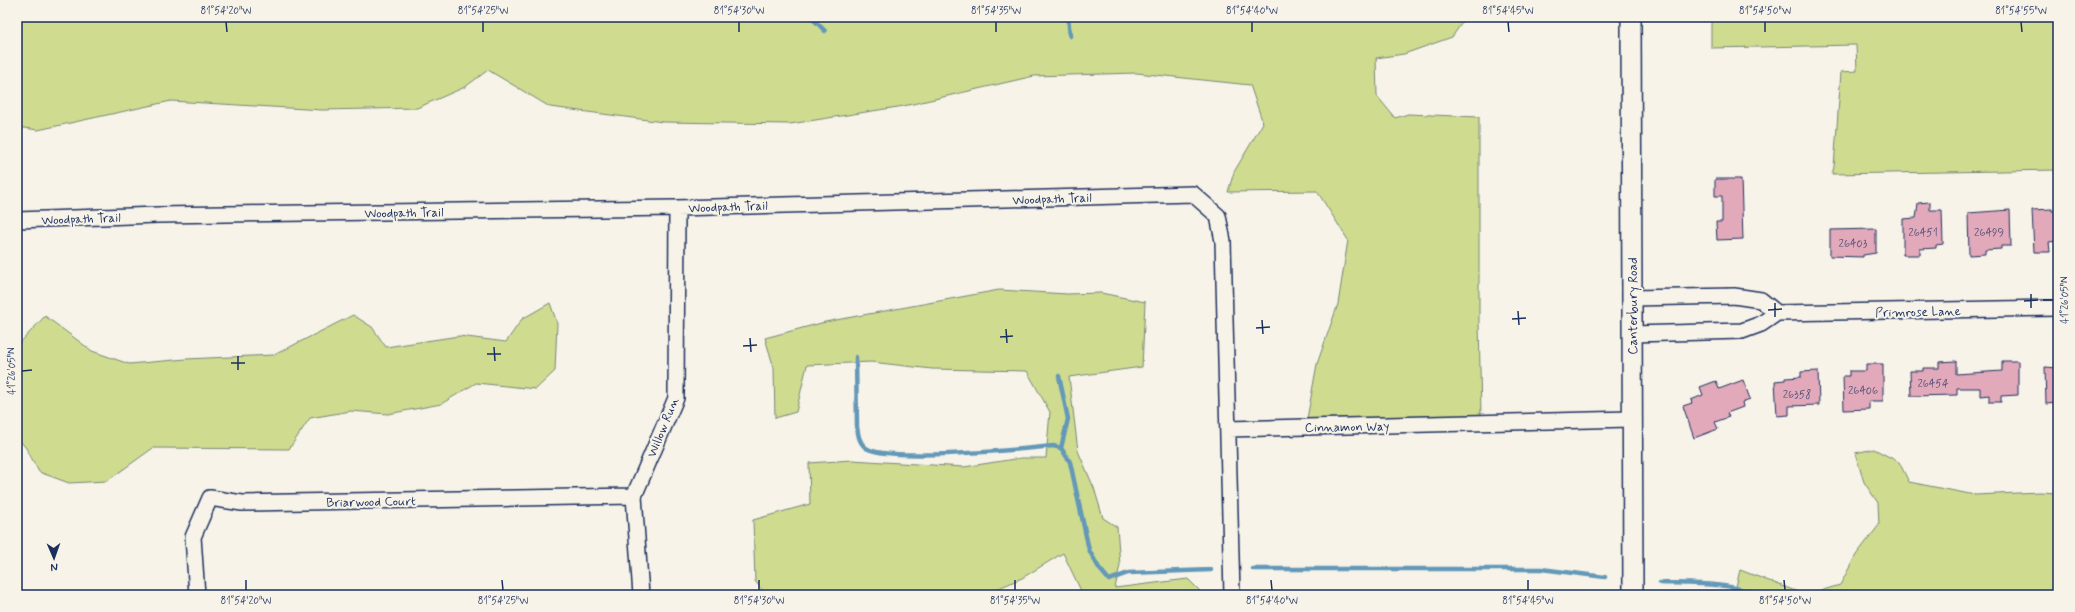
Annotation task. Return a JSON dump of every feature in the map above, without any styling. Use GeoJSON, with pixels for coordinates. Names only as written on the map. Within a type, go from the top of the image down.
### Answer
{"type":"FeatureCollection","features":[{"type":"Feature","properties":{"kind":"street","name":"Canterbury Road"},"geometry":{"type":"LineString","coordinates":[[1631,17],[1633,334],[1631,420],[1633,595]]}},
{"type":"Feature","properties":{"kind":"street","name":"Woodpath Trail"},"geometry":{"type":"LineString","coordinates":[[17,220],[166,215],[677,208],[1193,194],[1218,216],[1223,241],[1228,429]]}},
{"type":"Feature","properties":{"kind":"street","name":"Willow Run"},"geometry":{"type":"LineString","coordinates":[[641,595],[634,496],[676,398],[677,208]]}},
{"type":"Feature","properties":{"kind":"street"},"geometry":{"type":"LineString","coordinates":[[1632,298],[1734,296],[1761,300],[1777,313],[1761,324],[1742,331],[1633,334]]}},
{"type":"Feature","properties":{"kind":"street","name":"Primrose Lane"},"geometry":{"type":"LineString","coordinates":[[1777,313],[2058,308]]}},
{"type":"Feature","properties":{"kind":"street","name":"Cinnamon Way"},"geometry":{"type":"LineString","coordinates":[[1228,429],[1631,420]]}},
{"type":"Feature","properties":{"kind":"street"},"geometry":{"type":"LineString","coordinates":[[1228,429],[1232,595]]}},
{"type":"Feature","properties":{"kind":"street","name":"Briarwood Court"},"geometry":{"type":"LineString","coordinates":[[197,595],[193,537],[210,498],[242,503],[634,496]]}},
{"type":"Feature","properties":{"kind":"green space"},"geometry":{"type":"Polygon","coordinates":[[[17,17],[1466,17],[1452,37],[1404,54],[1376,58],[1377,96],[1395,118],[1408,114],[1479,117],[1479,322],[1481,415],[1307,419],[1317,364],[1338,304],[1348,240],[1317,191],[1228,192],[1234,172],[1263,123],[1250,85],[1137,73],[1034,76],[904,106],[790,124],[663,122],[550,107],[488,70],[465,87],[417,108],[322,110],[171,101],[38,130],[17,127],[17,17]]]}},
{"type":"Feature","properties":{"kind":"green space"},"geometry":{"type":"Polygon","coordinates":[[[1711,17],[2058,19],[2058,170],[1832,174],[1834,167],[1841,72],[1857,71],[1856,45],[1711,48],[1711,17]]]}},
{"type":"Feature","properties":{"kind":"green space"},"geometry":{"type":"Polygon","coordinates":[[[999,290],[1067,294],[1101,293],[1145,302],[1142,367],[1069,377],[1078,451],[1094,488],[1103,518],[1117,527],[1120,565],[1115,588],[1188,579],[1200,591],[1197,595],[1083,595],[1063,553],[1022,578],[983,595],[766,595],[755,581],[753,520],[810,504],[809,463],[852,460],[964,467],[1021,458],[1046,458],[1050,412],[1027,371],[932,369],[871,362],[807,365],[796,412],[775,418],[774,368],[765,338],[825,322],[999,290]]]}},
{"type":"Feature","properties":{"kind":"green space"},"geometry":{"type":"Polygon","coordinates":[[[550,303],[557,323],[555,371],[536,389],[476,383],[441,404],[388,414],[351,411],[310,418],[289,449],[153,448],[107,481],[69,483],[39,472],[26,448],[17,437],[17,346],[45,316],[92,351],[129,364],[186,359],[274,355],[353,315],[372,327],[386,347],[459,336],[506,342],[522,319],[550,303]]]}},
{"type":"Feature","properties":{"kind":"green space"},"geometry":{"type":"Polygon","coordinates":[[[1874,449],[1899,462],[1909,482],[1975,495],[2040,492],[2058,493],[2058,595],[1806,595],[1840,585],[1856,555],[1879,525],[1878,503],[1864,482],[1855,453],[1874,449]]]}},
{"type":"Feature","properties":{"kind":"green space"},"geometry":{"type":"Polygon","coordinates":[[[1740,570],[1806,595],[1734,595],[1740,570]]]}},
{"type":"Feature","properties":{"kind":"building"},"geometry":{"type":"Polygon","coordinates":[[[1715,179],[1741,179],[1743,239],[1717,240],[1716,222],[1722,222],[1722,196],[1715,196],[1715,179]]]}},
{"type":"Feature","properties":{"kind":"building"},"geometry":{"type":"Polygon","coordinates":[[[1930,202],[1930,210],[1942,210],[1943,244],[1936,245],[1936,248],[1920,249],[1920,255],[1903,255],[1903,219],[1916,218],[1918,203],[1930,202]]]}},
{"type":"Feature","properties":{"kind":"building"},"geometry":{"type":"Polygon","coordinates":[[[2052,209],[2052,211],[2058,211],[2058,241],[2049,242],[2050,252],[2034,252],[2032,210],[2052,209]]]}},
{"type":"Feature","properties":{"kind":"building"},"geometry":{"type":"Polygon","coordinates":[[[2010,210],[2011,246],[2001,246],[2001,249],[1985,250],[1985,254],[1969,255],[1968,213],[2010,210]]]}},
{"type":"Feature","properties":{"kind":"building"},"geometry":{"type":"Polygon","coordinates":[[[1876,229],[1876,253],[1863,255],[1863,257],[1830,256],[1830,230],[1876,229]]]}},
{"type":"Feature","properties":{"kind":"building"},"geometry":{"type":"Polygon","coordinates":[[[1956,361],[1956,374],[2002,371],[2002,361],[2018,361],[2018,395],[2001,396],[2001,402],[1989,402],[1989,395],[1980,396],[1980,388],[1957,388],[1957,395],[1911,396],[1910,371],[1923,371],[1923,368],[1939,368],[1939,362],[1956,361]]]}},
{"type":"Feature","properties":{"kind":"building"},"geometry":{"type":"Polygon","coordinates":[[[1866,364],[1883,364],[1883,401],[1869,401],[1869,409],[1844,410],[1843,376],[1849,376],[1849,371],[1866,371],[1866,364]]]}},
{"type":"Feature","properties":{"kind":"building"},"geometry":{"type":"Polygon","coordinates":[[[2045,367],[2058,368],[2058,403],[2046,404],[2045,367]]]}},
{"type":"Feature","properties":{"kind":"building"},"geometry":{"type":"Polygon","coordinates":[[[1818,371],[1819,405],[1789,406],[1789,415],[1777,416],[1775,381],[1785,380],[1785,378],[1801,377],[1801,372],[1818,371]]]}},
{"type":"Feature","properties":{"kind":"building"},"geometry":{"type":"Polygon","coordinates":[[[1743,380],[1750,399],[1742,402],[1743,407],[1727,413],[1729,417],[1715,422],[1718,429],[1694,438],[1683,406],[1692,403],[1691,400],[1703,395],[1700,387],[1716,381],[1719,389],[1743,380]]]}},
{"type":"Feature","properties":{"kind":"waterway"},"geometry":{"type":"LineString","coordinates":[[811,17],[825,31]]}},
{"type":"Feature","properties":{"kind":"waterway"},"geometry":{"type":"LineString","coordinates":[[1068,17],[1070,36]]}},
{"type":"Feature","properties":{"kind":"waterway"},"geometry":{"type":"LineString","coordinates":[[856,357],[857,427],[858,435],[865,447],[877,452],[924,455],[985,452],[1053,446],[1061,448],[1070,462],[1089,550],[1099,568],[1109,580],[1128,573],[1211,570]]}},
{"type":"Feature","properties":{"kind":"waterway"},"geometry":{"type":"LineString","coordinates":[[1059,376],[1068,419],[1061,448]]}},
{"type":"Feature","properties":{"kind":"waterway"},"geometry":{"type":"LineString","coordinates":[[1253,569],[1541,569],[1605,577]]}},
{"type":"Feature","properties":{"kind":"waterway"},"geometry":{"type":"LineString","coordinates":[[1660,583],[1723,586],[1746,591],[1753,595]]}}]}
